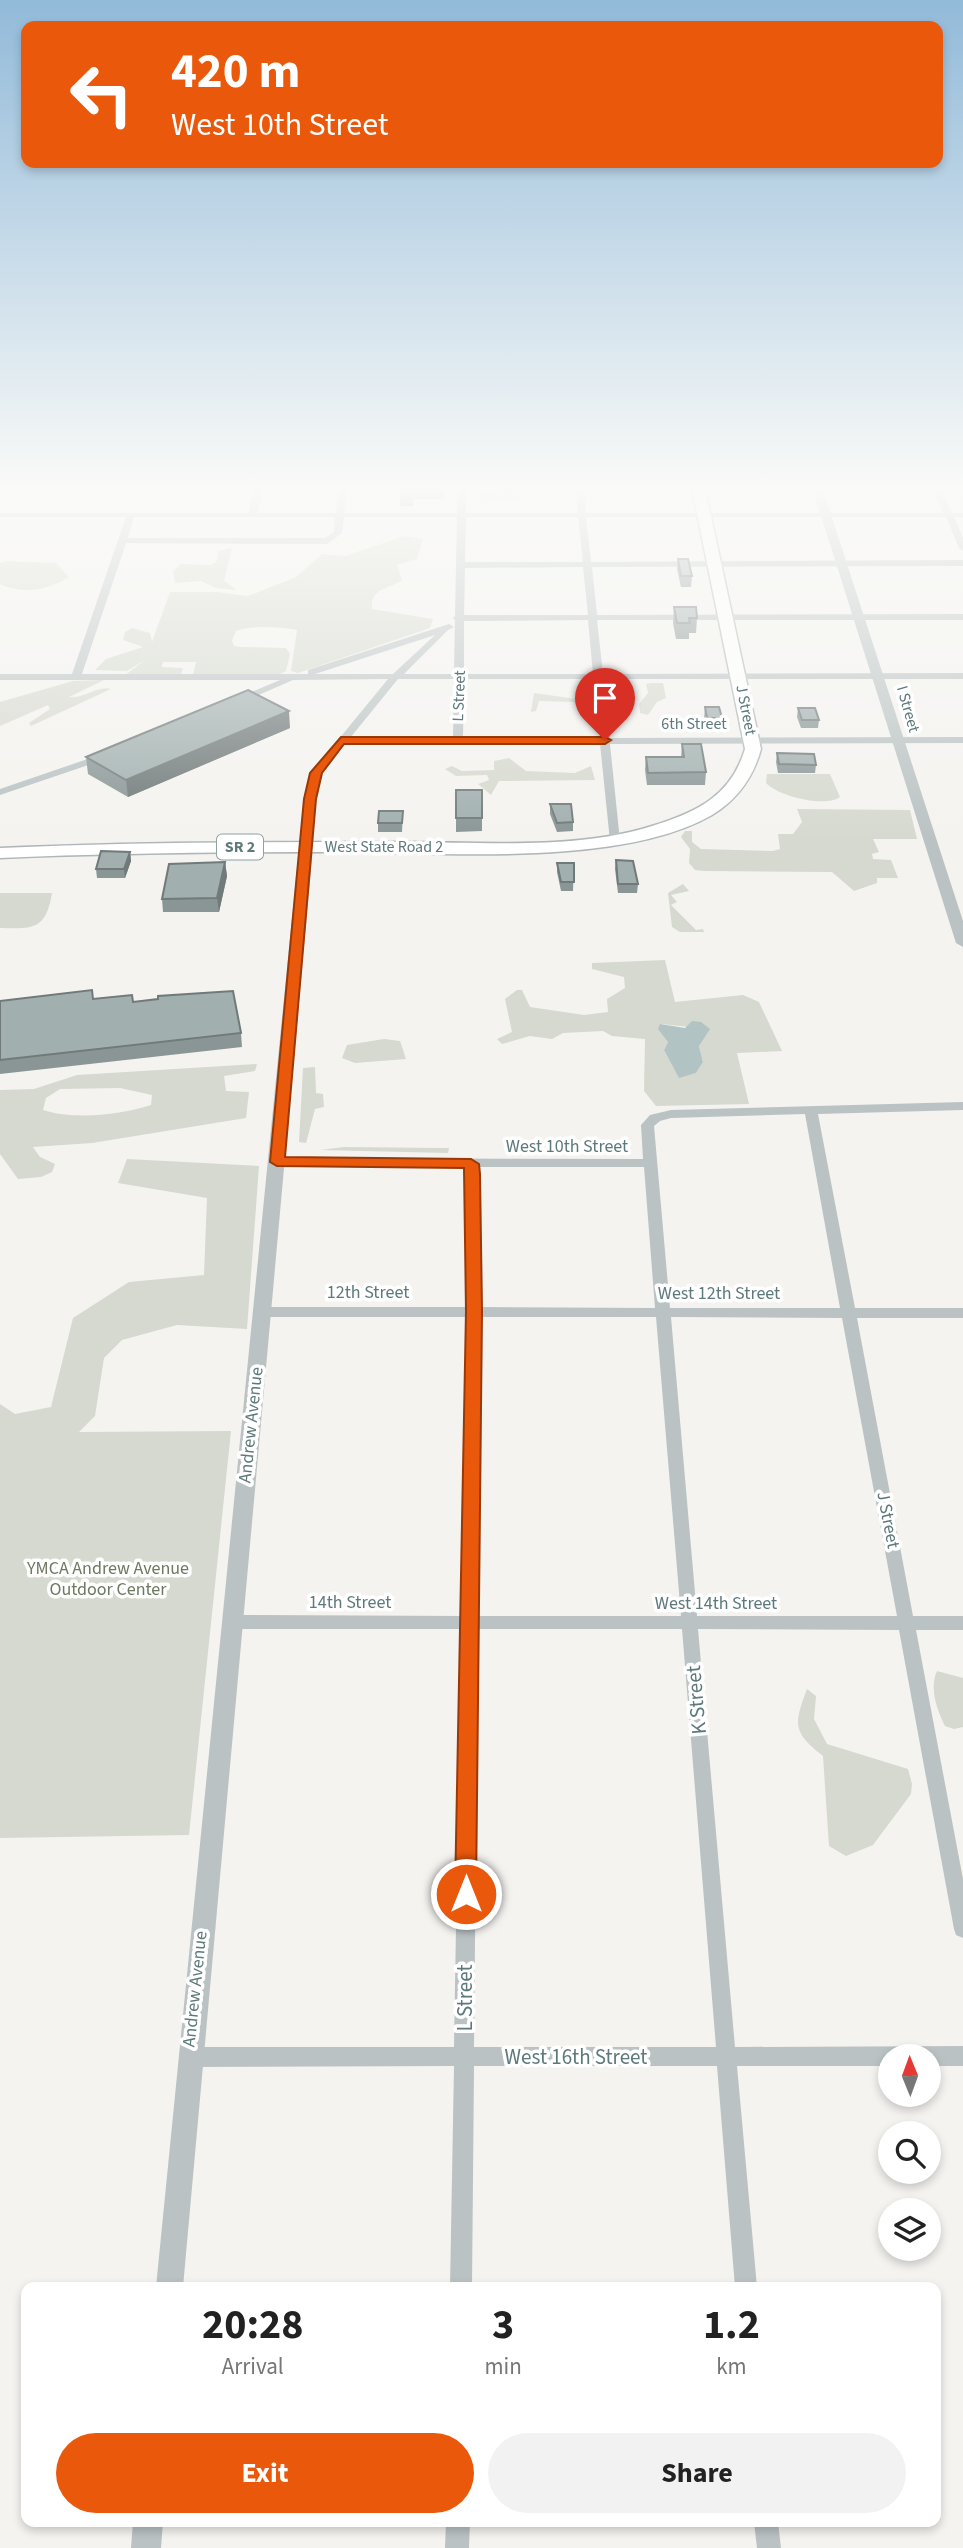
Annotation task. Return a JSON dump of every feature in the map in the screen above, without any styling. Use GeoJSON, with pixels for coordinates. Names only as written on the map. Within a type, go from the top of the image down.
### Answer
{"type":"FeatureCollection","features":[{"type":"Feature","properties":{"kind":"main road","name":"J Street"},"geometry":{"type":"LineString","coordinates":[[681,822],[706,811],[735,788],[751,761],[752,740],[723,603]]}},
{"type":"Feature","properties":{"kind":"main road","name":"West State Road 2"},"geometry":{"type":"LineString","coordinates":[[0,853],[95,848],[528,847],[615,841],[681,822]]}},
{"type":"Feature","properties":{"kind":"street"},"geometry":{"type":"LineString","coordinates":[[76,677],[100,603]]}},
{"type":"Feature","properties":{"kind":"street","name":"L Street"},"geometry":{"type":"LineString","coordinates":[[458,741],[459,603]]}},
{"type":"Feature","properties":{"kind":"street"},"geometry":{"type":"LineString","coordinates":[[591,603],[615,841]]}},
{"type":"Feature","properties":{"kind":"street","name":"I Street"},"geometry":{"type":"LineString","coordinates":[[855,603],[963,943]]}},
{"type":"Feature","properties":{"kind":"street"},"geometry":{"type":"LineString","coordinates":[[458,618],[963,617]]}},
{"type":"Feature","properties":{"kind":"street","name":"Andrew Avenue"},"geometry":{"type":"LineString","coordinates":[[169,2282],[313,782],[326,758],[396,676],[458,618]]}},
{"type":"Feature","properties":{"kind":"street"},"geometry":{"type":"LineString","coordinates":[[227,705],[298,676],[449,627]]}},
{"type":"Feature","properties":{"kind":"street"},"geometry":{"type":"LineString","coordinates":[[0,677],[963,676]]}},
{"type":"Feature","properties":{"kind":"street","name":"6th Street"},"geometry":{"type":"LineString","coordinates":[[341,741],[963,740]]}},
{"type":"Feature","properties":{"kind":"street"},"geometry":{"type":"LineString","coordinates":[[0,792],[117,752]]}},
{"type":"Feature","properties":{"kind":"street"},"geometry":{"type":"LineString","coordinates":[[811,1111],[963,1106]]}},
{"type":"Feature","properties":{"kind":"street","name":"K Street"},"geometry":{"type":"LineString","coordinates":[[746,2282],[646,1129],[655,1118],[671,1114],[811,1111]]}},
{"type":"Feature","properties":{"kind":"street","name":"J Street"},"geometry":{"type":"LineString","coordinates":[[811,1111],[963,1929]]}},
{"type":"Feature","properties":{"kind":"street","name":"West 10th Street"},"geometry":{"type":"LineString","coordinates":[[277,1162],[648,1163]]}},
{"type":"Feature","properties":{"kind":"street","name":"L Street"},"geometry":{"type":"LineString","coordinates":[[461,2282],[474,1311],[471,1164]]}},
{"type":"Feature","properties":{"kind":"street","name":"West 12th Street"},"geometry":{"type":"LineString","coordinates":[[474,1311],[963,1312]]}},
{"type":"Feature","properties":{"kind":"street","name":"12th Street"},"geometry":{"type":"LineString","coordinates":[[263,1312],[474,1311]]}},
{"type":"Feature","properties":{"kind":"street","name":"14th Street"},"geometry":{"type":"LineString","coordinates":[[233,1622],[468,1622]]}},
{"type":"Feature","properties":{"kind":"street","name":"West 14th Street"},"geometry":{"type":"LineString","coordinates":[[468,1622],[963,1623]]}},
{"type":"Feature","properties":{"kind":"street","name":"West 16th Street"},"geometry":{"type":"LineString","coordinates":[[189,2057],[963,2056]]}},
{"type":"Feature","properties":{"kind":"street"},"geometry":{"type":"LineString","coordinates":[[146,2548],[148,2527]]}},
{"type":"Feature","properties":{"kind":"street"},"geometry":{"type":"LineString","coordinates":[[457,2548],[458,2527]]}},
{"type":"Feature","properties":{"kind":"street"},"geometry":{"type":"LineString","coordinates":[[767,2527],[769,2548]]}},
{"type":"Feature","properties":{"kind":"green space"},"geometry":{"type":"Polygon","coordinates":[[[166,603],[372,603],[372,609],[433,619],[430,628],[298,673],[291,671],[297,630],[266,627],[236,631],[232,641],[234,646],[241,647],[286,648],[290,654],[286,671],[280,674],[193,675],[196,662],[163,662],[162,667],[183,668],[181,675],[124,676],[145,660],[127,671],[95,670],[106,659],[143,647],[123,640],[125,632],[132,628],[150,633],[152,642],[166,603]]]}},
{"type":"Feature","properties":{"kind":"green space"},"geometry":{"type":"Polygon","coordinates":[[[104,680],[69,697],[111,689],[31,726],[29,723],[50,709],[48,705],[0,726],[0,702],[73,681],[104,680]]]}},
{"type":"Feature","properties":{"kind":"green space"},"geometry":{"type":"Polygon","coordinates":[[[663,683],[666,698],[657,702],[648,715],[640,713],[639,704],[648,693],[646,684],[663,683]]]}},
{"type":"Feature","properties":{"kind":"green space"},"geometry":{"type":"Polygon","coordinates":[[[534,693],[583,700],[585,694],[591,695],[591,708],[584,709],[574,702],[539,701],[536,711],[531,712],[534,693]]]}},
{"type":"Feature","properties":{"kind":"green space"},"geometry":{"type":"Polygon","coordinates":[[[509,758],[526,771],[575,773],[591,766],[595,780],[499,781],[491,795],[478,784],[489,780],[487,775],[456,776],[445,769],[452,766],[462,771],[494,770],[494,761],[509,758]]]}},
{"type":"Feature","properties":{"kind":"green space"},"geometry":{"type":"Polygon","coordinates":[[[767,774],[830,774],[840,797],[813,801],[791,796],[766,783],[767,774]]]}},
{"type":"Feature","properties":{"kind":"green space"},"geometry":{"type":"Polygon","coordinates":[[[797,809],[910,810],[917,839],[873,839],[879,852],[872,854],[873,859],[891,860],[898,878],[877,878],[877,883],[854,891],[832,872],[704,871],[695,870],[689,863],[690,849],[681,837],[685,831],[692,831],[692,842],[701,849],[773,851],[780,849],[778,834],[793,834],[802,822],[797,809]]]}},
{"type":"Feature","properties":{"kind":"green space"},"geometry":{"type":"Polygon","coordinates":[[[683,884],[689,891],[671,895],[677,902],[671,905],[696,930],[703,929],[704,932],[680,932],[672,927],[668,893],[683,884]]]}},
{"type":"Feature","properties":{"kind":"green space"},"geometry":{"type":"Polygon","coordinates":[[[0,893],[52,893],[42,921],[29,927],[0,928],[0,893]]]}},
{"type":"Feature","properties":{"kind":"green space"},"geometry":{"type":"Polygon","coordinates":[[[665,960],[675,1002],[743,995],[759,1002],[782,1051],[737,1053],[749,1104],[656,1106],[644,1091],[645,1039],[612,1036],[603,1031],[563,1033],[552,1039],[530,1036],[502,1044],[497,1039],[512,1032],[505,999],[517,990],[522,990],[530,1007],[584,1015],[608,1012],[607,999],[625,988],[624,977],[592,969],[592,963],[665,960]],[[661,1024],[668,1042],[664,1050],[679,1077],[696,1073],[703,1062],[699,1046],[709,1029],[661,1024]]]}},
{"type":"Feature","properties":{"kind":"green space"},"geometry":{"type":"Polygon","coordinates":[[[384,1039],[400,1041],[406,1059],[355,1063],[342,1058],[347,1045],[384,1039]]]}},
{"type":"Feature","properties":{"kind":"green space"},"geometry":{"type":"Polygon","coordinates":[[[257,1064],[255,1071],[224,1076],[226,1091],[249,1092],[246,1118],[92,1143],[33,1147],[40,1157],[55,1164],[52,1172],[41,1177],[18,1179],[0,1154],[0,1090],[34,1089],[77,1075],[257,1064]],[[120,1088],[60,1089],[46,1098],[43,1110],[69,1115],[111,1114],[151,1105],[152,1095],[120,1088]]]}},
{"type":"Feature","properties":{"kind":"green space"},"geometry":{"type":"Polygon","coordinates":[[[315,1067],[316,1093],[323,1094],[324,1107],[315,1109],[306,1143],[299,1142],[303,1068],[315,1067]]]}},
{"type":"Feature","properties":{"kind":"green space"},"geometry":{"type":"Polygon","coordinates":[[[344,1147],[449,1148],[448,1153],[321,1150],[344,1147]]]}},
{"type":"Feature","properties":{"kind":"green space","name":"YMCA Andrew Avenue Outdoor Center"},"geometry":{"type":"Polygon","coordinates":[[[127,1159],[259,1166],[247,1329],[177,1325],[122,1340],[104,1358],[95,1416],[79,1432],[231,1431],[189,1835],[0,1838],[0,1404],[15,1414],[51,1407],[73,1318],[129,1282],[204,1275],[207,1198],[118,1183],[127,1159]]]}},
{"type":"Feature","properties":{"kind":"green space"},"geometry":{"type":"Polygon","coordinates":[[[937,1671],[963,1678],[963,1727],[954,1729],[945,1726],[942,1720],[934,1692],[937,1671]]]}},
{"type":"Feature","properties":{"kind":"green space"},"geometry":{"type":"Polygon","coordinates":[[[807,1689],[816,1696],[814,1719],[827,1744],[908,1769],[912,1784],[911,1794],[873,1845],[846,1856],[829,1846],[823,1756],[806,1740],[798,1727],[807,1689]]]}},
{"type":"Feature","properties":{"kind":"shaded area"},"geometry":{"type":"Polygon","coordinates":[[[692,1021],[701,1022],[710,1029],[699,1046],[703,1062],[696,1073],[679,1078],[664,1050],[668,1042],[658,1029],[660,1024],[685,1028],[692,1021]]]}},
{"type":"Feature","properties":{"kind":"building"},"geometry":{"type":"Polygon","coordinates":[[[674,607],[696,607],[697,618],[689,618],[690,623],[677,623],[674,607]]]}},
{"type":"Feature","properties":{"kind":"building"},"geometry":{"type":"Polygon","coordinates":[[[248,690],[289,711],[126,780],[86,757],[248,690]]]}},
{"type":"Feature","properties":{"kind":"building"},"geometry":{"type":"Polygon","coordinates":[[[705,707],[719,707],[722,718],[707,718],[705,707]]]}},
{"type":"Feature","properties":{"kind":"building"},"geometry":{"type":"Polygon","coordinates":[[[798,708],[815,708],[819,720],[802,720],[798,708]]]}},
{"type":"Feature","properties":{"kind":"building"},"geometry":{"type":"Polygon","coordinates":[[[682,744],[701,744],[706,772],[648,773],[646,757],[684,757],[682,744]]]}},
{"type":"Feature","properties":{"kind":"building"},"geometry":{"type":"Polygon","coordinates":[[[777,753],[814,754],[816,765],[779,764],[777,753]]]}},
{"type":"Feature","properties":{"kind":"building"},"geometry":{"type":"Polygon","coordinates":[[[456,790],[482,790],[482,818],[456,818],[456,790]]]}},
{"type":"Feature","properties":{"kind":"building"},"geometry":{"type":"Polygon","coordinates":[[[550,804],[571,804],[573,822],[557,823],[550,804]]]}},
{"type":"Feature","properties":{"kind":"building"},"geometry":{"type":"Polygon","coordinates":[[[379,811],[403,811],[402,823],[378,823],[379,811]]]}},
{"type":"Feature","properties":{"kind":"building"},"geometry":{"type":"Polygon","coordinates":[[[101,851],[130,852],[124,869],[96,869],[101,851]]]}},
{"type":"Feature","properties":{"kind":"building"},"geometry":{"type":"Polygon","coordinates":[[[616,860],[633,861],[638,884],[618,884],[616,860]]]}},
{"type":"Feature","properties":{"kind":"building"},"geometry":{"type":"Polygon","coordinates":[[[225,862],[217,898],[162,899],[169,864],[225,862]]]}},
{"type":"Feature","properties":{"kind":"building"},"geometry":{"type":"Polygon","coordinates":[[[557,863],[574,863],[574,882],[561,882],[557,863]]]}},
{"type":"Feature","properties":{"kind":"building"},"geometry":{"type":"Polygon","coordinates":[[[92,990],[93,999],[132,995],[133,1002],[158,999],[158,996],[233,991],[241,1033],[0,1060],[0,1001],[92,990]]]}},
{"type":"Feature","properties":{"kind":"route"},"geometry":{"type":"LineString","coordinates":[[466,1894],[474,1311],[473,1174],[471,1164],[277,1162],[310,799],[316,773],[341,741],[605,740]]}}]}
